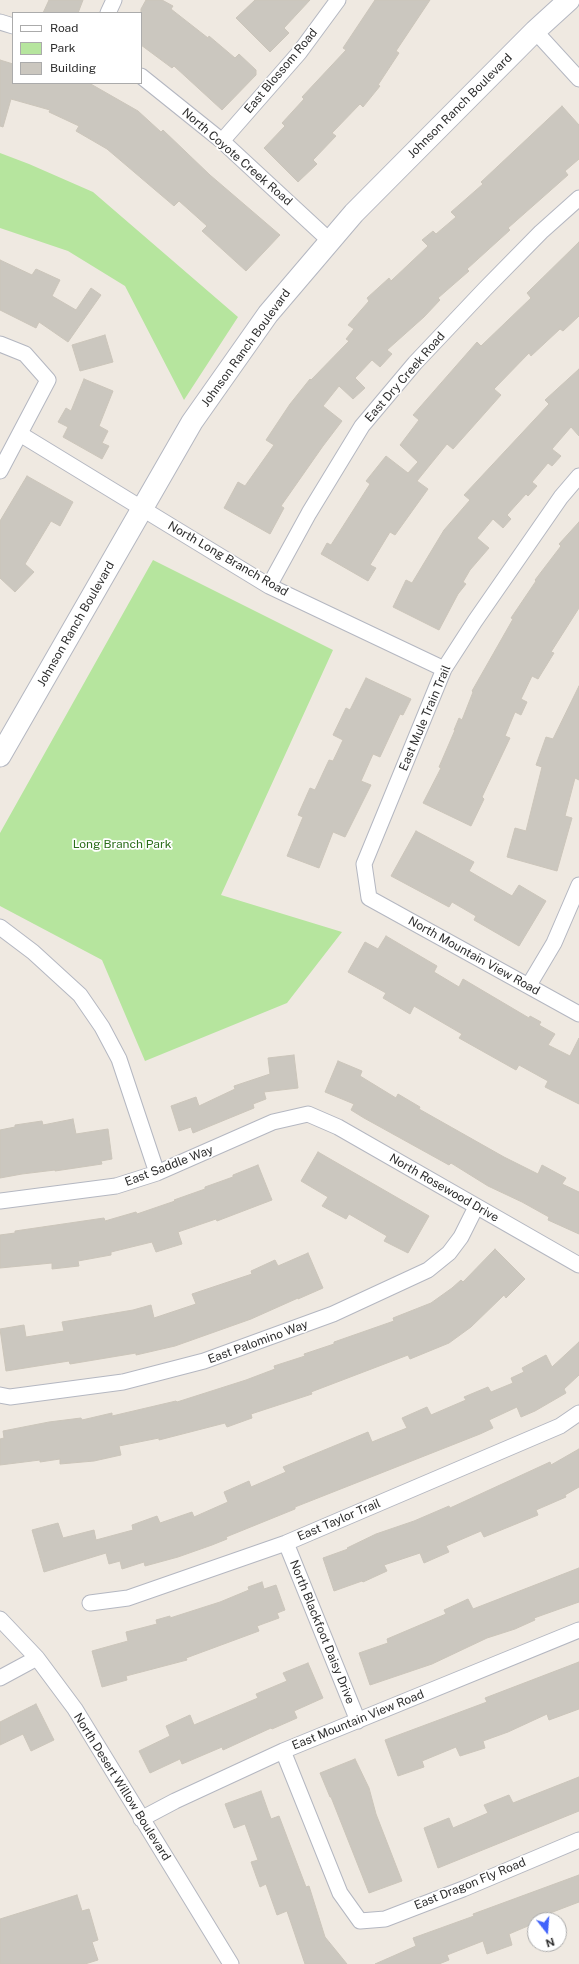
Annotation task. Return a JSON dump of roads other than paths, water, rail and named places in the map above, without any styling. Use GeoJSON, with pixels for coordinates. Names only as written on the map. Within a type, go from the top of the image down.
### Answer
{"type":"FeatureCollection","features":[{"type":"Feature","properties":{"kind":"street"},"geometry":{"type":"LineString","coordinates":[[108,12],[114,0]]}},
{"type":"Feature","properties":{"kind":"street","name":"East Blossom Road"},"geometry":{"type":"LineString","coordinates":[[222,141],[299,53],[338,0]]}},
{"type":"Feature","properties":{"kind":"street","name":"Johnson Ranch Boulevard"},"geometry":{"type":"LineString","coordinates":[[0,756],[192,422],[264,320],[354,213],[535,31],[569,0]]}},
{"type":"Feature","properties":{"kind":"street"},"geometry":{"type":"LineString","coordinates":[[0,22],[12,26]]}},
{"type":"Feature","properties":{"kind":"street"},"geometry":{"type":"LineString","coordinates":[[535,31],[579,79]]}},
{"type":"Feature","properties":{"kind":"street","name":"North Coyote Creek Road"},"geometry":{"type":"LineString","coordinates":[[142,77],[222,141],[330,241]]}},
{"type":"Feature","properties":{"kind":"street","name":"East Dry Creek Road"},"geometry":{"type":"LineString","coordinates":[[269,586],[309,513],[362,426],[415,363],[485,288],[541,232],[579,198]]}},
{"type":"Feature","properties":{"kind":"street"},"geometry":{"type":"LineString","coordinates":[[0,344],[25,354],[48,380],[0,471]]}},
{"type":"Feature","properties":{"kind":"street","name":"North Long Branch Road"},"geometry":{"type":"LineString","coordinates":[[20,434],[269,586],[444,669]]}},
{"type":"Feature","properties":{"kind":"street","name":"East Mule Train Trail"},"geometry":{"type":"LineString","coordinates":[[369,898],[364,864],[444,669],[475,621],[561,497],[579,476]]}},
{"type":"Feature","properties":{"kind":"street"},"geometry":{"type":"LineString","coordinates":[[529,986],[554,943],[579,884]]}},
{"type":"Feature","properties":{"kind":"street","name":"North Mountain View Road"},"geometry":{"type":"LineString","coordinates":[[369,898],[579,1014]]}},
{"type":"Feature","properties":{"kind":"street"},"geometry":{"type":"LineString","coordinates":[[0,927],[33,952],[80,995],[102,1027],[119,1059],[157,1173]]}},
{"type":"Feature","properties":{"kind":"street","name":"East Saddle Way"},"geometry":{"type":"LineString","coordinates":[[0,1201],[116,1186],[157,1173],[273,1122],[308,1114]]}},
{"type":"Feature","properties":{"kind":"street","name":"North Rosewood Drive"},"geometry":{"type":"LineString","coordinates":[[308,1114],[338,1127],[579,1265]]}},
{"type":"Feature","properties":{"kind":"street","name":"East Palomino Way"},"geometry":{"type":"LineString","coordinates":[[0,1395],[10,1397],[123,1382],[204,1361],[334,1314],[428,1270],[449,1253],[461,1237],[476,1207]]}},
{"type":"Feature","properties":{"kind":"street","name":"East Taylor Trail"},"geometry":{"type":"LineString","coordinates":[[90,1603],[128,1598],[286,1542],[560,1426],[579,1413]]}},
{"type":"Feature","properties":{"kind":"street","name":"North Blackfoot Daisy Drive"},"geometry":{"type":"LineString","coordinates":[[286,1542],[358,1721]]}},
{"type":"Feature","properties":{"kind":"street","name":"North Desert Willow Boulevard"},"geometry":{"type":"LineString","coordinates":[[0,1619],[37,1658],[75,1709],[231,1964]]}},
{"type":"Feature","properties":{"kind":"street","name":"East Mountain View Road"},"geometry":{"type":"LineString","coordinates":[[141,1819],[175,1801],[283,1752],[579,1630]]}},
{"type":"Feature","properties":{"kind":"street"},"geometry":{"type":"LineString","coordinates":[[0,1678],[37,1658]]}},
{"type":"Feature","properties":{"kind":"street","name":"East Dragon Fly Road"},"geometry":{"type":"LineString","coordinates":[[283,1752],[340,1894],[360,1921],[385,1919],[463,1889],[579,1840]]}},
{"type":"Feature","properties":{"kind":"park label","name":"Long Branch Park"},"geometry":{"type":"Point","coordinates":[122,844]}}]}
